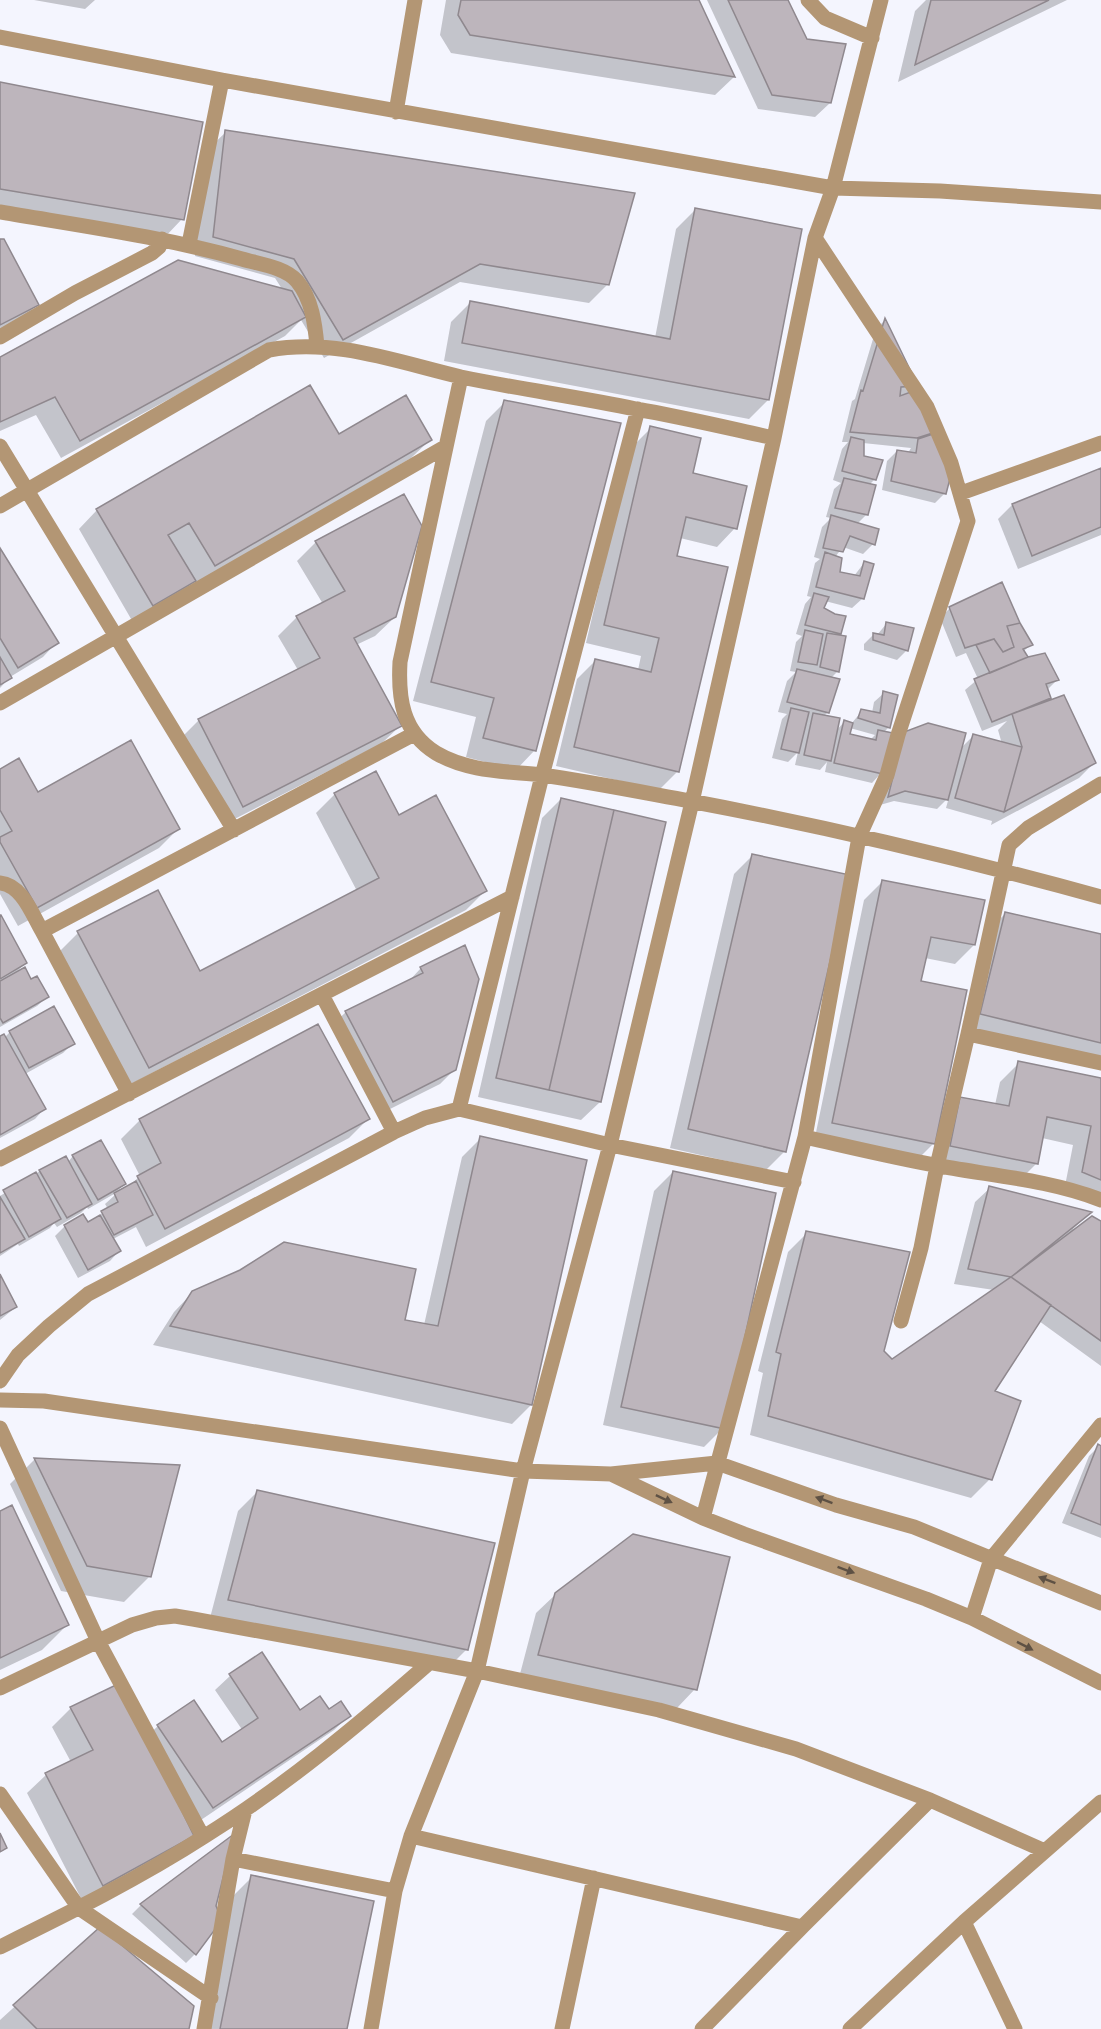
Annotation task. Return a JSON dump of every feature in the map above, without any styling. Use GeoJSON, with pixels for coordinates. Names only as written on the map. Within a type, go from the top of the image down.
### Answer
{"type":"FeatureCollection","features":[{"type":"Feature","properties":{"kind":"street"},"geometry":{"type":"LineString","coordinates":[[396,112],[414,0]]}},
{"type":"Feature","properties":{"kind":"street"},"geometry":{"type":"LineString","coordinates":[[808,0],[825,18],[872,38]]}},
{"type":"Feature","properties":{"kind":"street"},"geometry":{"type":"LineString","coordinates":[[371,2029],[395,1891],[411,1836],[477,1671],[523,1471],[610,1145],[692,802],[774,438],[815,238],[833,188],[881,0]]}},
{"type":"Feature","properties":{"kind":"street"},"geometry":{"type":"LineString","coordinates":[[0,37],[396,112],[833,188],[940,191],[1101,202]]}},
{"type":"Feature","properties":{"kind":"street"},"geometry":{"type":"LineString","coordinates":[[189,244],[222,80]]}},
{"type":"Feature","properties":{"kind":"street"},"geometry":{"type":"LineString","coordinates":[[0,212],[189,244],[279,270],[296,280],[314,317],[317,346]]}},
{"type":"Feature","properties":{"kind":"street"},"geometry":{"type":"LineString","coordinates":[[703,1518],[805,1137],[859,837],[887,775],[968,521],[951,463],[927,407],[815,238]]}},
{"type":"Feature","properties":{"kind":"street"},"geometry":{"type":"LineString","coordinates":[[0,337],[75,293],[152,253],[159,247],[162,239]]}},
{"type":"Feature","properties":{"kind":"street"},"geometry":{"type":"LineString","coordinates":[[0,506],[269,350],[293,345],[374,354],[461,376],[638,409],[774,438]]}},
{"type":"Feature","properties":{"kind":"street"},"geometry":{"type":"LineString","coordinates":[[461,376],[400,662],[399,690],[404,715],[414,734],[435,752],[455,762],[484,770],[542,776],[692,802],[1003,870],[1101,897]]}},
{"type":"Feature","properties":{"kind":"street"},"geometry":{"type":"LineString","coordinates":[[459,1109],[542,776],[638,409]]}},
{"type":"Feature","properties":{"kind":"street"},"geometry":{"type":"LineString","coordinates":[[961,493],[1101,443]]}},
{"type":"Feature","properties":{"kind":"street"},"geometry":{"type":"LineString","coordinates":[[0,446],[234,830]]}},
{"type":"Feature","properties":{"kind":"street"},"geometry":{"type":"LineString","coordinates":[[0,703],[445,447]]}},
{"type":"Feature","properties":{"kind":"street"},"geometry":{"type":"LineString","coordinates":[[42,931],[414,734]]}},
{"type":"Feature","properties":{"kind":"street"},"geometry":{"type":"LineString","coordinates":[[901,1322],[921,1248],[937,1166],[1009,845],[1028,828],[1101,784]]}},
{"type":"Feature","properties":{"kind":"street"},"geometry":{"type":"LineString","coordinates":[[0,883],[13,887],[20,894],[129,1094]]}},
{"type":"Feature","properties":{"kind":"street"},"geometry":{"type":"LineString","coordinates":[[0,1159],[512,897]]}},
{"type":"Feature","properties":{"kind":"street"},"geometry":{"type":"LineString","coordinates":[[322,994],[394,1132]]}},
{"type":"Feature","properties":{"kind":"street"},"geometry":{"type":"LineString","coordinates":[[968,1034],[1101,1063]]}},
{"type":"Feature","properties":{"kind":"street"},"geometry":{"type":"LineString","coordinates":[[0,1381],[18,1355],[88,1294],[394,1132],[425,1118],[459,1109],[610,1145],[794,1182]]}},
{"type":"Feature","properties":{"kind":"street"},"geometry":{"type":"LineString","coordinates":[[805,1137],[937,1166],[1049,1184],[1082,1192],[1101,1200]]}},
{"type":"Feature","properties":{"kind":"street"},"geometry":{"type":"LineString","coordinates":[[0,1400],[44,1401],[523,1471],[611,1474],[717,1463],[836,1505],[914,1527],[1101,1603]]}},
{"type":"Feature","properties":{"kind":"street"},"geometry":{"type":"LineString","coordinates":[[972,1618],[991,1559],[1101,1425]]}},
{"type":"Feature","properties":{"kind":"street"},"geometry":{"type":"LineString","coordinates":[[0,1428],[98,1641],[203,1837]]}},
{"type":"Feature","properties":{"kind":"street"},"geometry":{"type":"LineString","coordinates":[[611,1474],[703,1518],[972,1618],[1101,1683]]}},
{"type":"Feature","properties":{"kind":"street"},"geometry":{"type":"LineString","coordinates":[[0,1688],[132,1625],[156,1618],[175,1616],[477,1671],[659,1710],[796,1749],[930,1800],[1045,1851]]}},
{"type":"Feature","properties":{"kind":"street"},"geometry":{"type":"LineString","coordinates":[[0,1947],[79,1908],[203,1837],[245,1810],[358,1725],[429,1663]]}},
{"type":"Feature","properties":{"kind":"street"},"geometry":{"type":"LineString","coordinates":[[0,1794],[79,1908],[211,1998]]}},
{"type":"Feature","properties":{"kind":"street"},"geometry":{"type":"LineString","coordinates":[[702,2029],[930,1800]]}},
{"type":"Feature","properties":{"kind":"street"},"geometry":{"type":"LineString","coordinates":[[850,2029],[964,1922],[1101,1802]]}},
{"type":"Feature","properties":{"kind":"street"},"geometry":{"type":"LineString","coordinates":[[204,2029],[233,1859],[245,1810]]}},
{"type":"Feature","properties":{"kind":"street"},"geometry":{"type":"LineString","coordinates":[[411,1836],[802,1927]]}},
{"type":"Feature","properties":{"kind":"street"},"geometry":{"type":"LineString","coordinates":[[233,1859],[395,1891]]}},
{"type":"Feature","properties":{"kind":"street"},"geometry":{"type":"LineString","coordinates":[[562,2029],[594,1878]]}},
{"type":"Feature","properties":{"kind":"street"},"geometry":{"type":"LineString","coordinates":[[964,1922],[1015,2029]]}},
{"type":"Feature","properties":{"kind":"building"},"geometry":{"type":"Polygon","coordinates":[[[461,0],[699,0],[735,77],[470,35],[458,15],[461,0]]]}},
{"type":"Feature","properties":{"kind":"building"},"geometry":{"type":"Polygon","coordinates":[[[728,0],[788,0],[807,39],[846,44],[831,103],[772,95],[728,0]]]}},
{"type":"Feature","properties":{"kind":"building"},"geometry":{"type":"Polygon","coordinates":[[[931,0],[1049,0],[915,65],[931,0]]]}},
{"type":"Feature","properties":{"kind":"building"},"geometry":{"type":"Polygon","coordinates":[[[0,82],[203,122],[184,220],[0,189],[0,82]]]}},
{"type":"Feature","properties":{"kind":"building"},"geometry":{"type":"Polygon","coordinates":[[[225,130],[635,193],[609,285],[480,264],[343,340],[294,259],[213,237],[225,130]]]}},
{"type":"Feature","properties":{"kind":"building"},"geometry":{"type":"Polygon","coordinates":[[[695,208],[802,229],[769,400],[462,343],[470,301],[670,339],[695,208]]]}},
{"type":"Feature","properties":{"kind":"building"},"geometry":{"type":"Polygon","coordinates":[[[0,239],[4,239],[39,305],[0,325],[0,239]]]}},
{"type":"Feature","properties":{"kind":"building"},"geometry":{"type":"Polygon","coordinates":[[[178,260],[292,291],[306,317],[80,441],[55,397],[0,422],[0,357],[178,260]]]}},
{"type":"Feature","properties":{"kind":"building"},"geometry":{"type":"Polygon","coordinates":[[[885,318],[918,386],[901,387],[900,396],[922,388],[942,430],[917,438],[850,432],[861,390],[863,391],[885,318]]]}},
{"type":"Feature","properties":{"kind":"building"},"geometry":{"type":"Polygon","coordinates":[[[310,385],[339,434],[406,395],[432,440],[215,566],[189,523],[168,535],[196,581],[153,606],[96,509],[310,385]]]}},
{"type":"Feature","properties":{"kind":"building"},"geometry":{"type":"Polygon","coordinates":[[[504,400],[621,423],[536,751],[483,738],[494,698],[431,682],[504,400]]]}},
{"type":"Feature","properties":{"kind":"building"},"geometry":{"type":"Polygon","coordinates":[[[650,426],[701,438],[693,473],[747,486],[737,529],[686,517],[677,556],[728,567],[679,772],[574,747],[595,659],[651,672],[659,638],[604,625],[650,426]]]}},
{"type":"Feature","properties":{"kind":"building"},"geometry":{"type":"Polygon","coordinates":[[[942,431],[953,467],[946,494],[891,481],[897,450],[916,453],[918,439],[942,431]]]}},
{"type":"Feature","properties":{"kind":"building"},"geometry":{"type":"Polygon","coordinates":[[[851,437],[864,440],[864,456],[883,460],[876,480],[842,471],[851,437]]]}},
{"type":"Feature","properties":{"kind":"building"},"geometry":{"type":"Polygon","coordinates":[[[1101,468],[1101,527],[1032,556],[1012,504],[1101,468]]]}},
{"type":"Feature","properties":{"kind":"building"},"geometry":{"type":"Polygon","coordinates":[[[844,478],[876,485],[868,515],[835,508],[844,478]]]}},
{"type":"Feature","properties":{"kind":"building"},"geometry":{"type":"Polygon","coordinates":[[[404,494],[422,526],[396,617],[354,638],[402,726],[243,807],[198,719],[320,658],[296,616],[345,591],[315,541],[404,494]]]}},
{"type":"Feature","properties":{"kind":"building"},"geometry":{"type":"Polygon","coordinates":[[[831,515],[879,529],[875,545],[850,536],[843,552],[823,548],[831,515]]]}},
{"type":"Feature","properties":{"kind":"building"},"geometry":{"type":"Polygon","coordinates":[[[0,548],[59,643],[18,668],[0,638],[0,548]]]}},
{"type":"Feature","properties":{"kind":"building"},"geometry":{"type":"Polygon","coordinates":[[[825,552],[842,558],[840,572],[860,576],[864,561],[874,564],[864,599],[816,587],[825,552]]]}},
{"type":"Feature","properties":{"kind":"building"},"geometry":{"type":"Polygon","coordinates":[[[1002,582],[1020,623],[1007,626],[1014,647],[1003,652],[994,639],[965,648],[949,607],[1002,582]]]}},
{"type":"Feature","properties":{"kind":"building"},"geometry":{"type":"Polygon","coordinates":[[[814,593],[829,597],[824,608],[835,614],[846,616],[841,634],[805,625],[814,593]]]}},
{"type":"Feature","properties":{"kind":"building"},"geometry":{"type":"Polygon","coordinates":[[[886,622],[914,628],[908,651],[873,640],[873,633],[884,635],[886,622]]]}},
{"type":"Feature","properties":{"kind":"building"},"geometry":{"type":"Polygon","coordinates":[[[1020,623],[1033,645],[1023,649],[1028,657],[990,673],[976,645],[994,639],[1003,652],[1014,647],[1007,626],[1020,623]]]}},
{"type":"Feature","properties":{"kind":"building"},"geometry":{"type":"Polygon","coordinates":[[[805,630],[823,634],[817,665],[798,662],[805,630]]]}},
{"type":"Feature","properties":{"kind":"building"},"geometry":{"type":"Polygon","coordinates":[[[827,633],[846,636],[839,672],[820,667],[827,633]]]}},
{"type":"Feature","properties":{"kind":"building"},"geometry":{"type":"Polygon","coordinates":[[[1045,653],[1059,680],[1046,684],[1051,698],[992,722],[974,679],[1028,657],[1045,653]]]}},
{"type":"Feature","properties":{"kind":"building"},"geometry":{"type":"Polygon","coordinates":[[[0,657],[12,678],[0,685],[0,657]]]}},
{"type":"Feature","properties":{"kind":"building"},"geometry":{"type":"Polygon","coordinates":[[[797,669],[840,679],[829,713],[787,702],[797,669]]]}},
{"type":"Feature","properties":{"kind":"building"},"geometry":{"type":"Polygon","coordinates":[[[883,691],[898,695],[890,728],[858,718],[861,709],[880,713],[883,691]]]}},
{"type":"Feature","properties":{"kind":"building"},"geometry":{"type":"Polygon","coordinates":[[[1064,695],[1096,763],[1004,812],[1022,747],[1012,714],[1064,695]]]}},
{"type":"Feature","properties":{"kind":"building"},"geometry":{"type":"Polygon","coordinates":[[[791,708],[809,712],[799,753],[781,749],[791,708]]]}},
{"type":"Feature","properties":{"kind":"building"},"geometry":{"type":"Polygon","coordinates":[[[813,713],[840,718],[831,761],[804,755],[813,713]]]}},
{"type":"Feature","properties":{"kind":"building"},"geometry":{"type":"Polygon","coordinates":[[[844,720],[853,723],[850,734],[876,740],[878,730],[893,733],[883,774],[834,763],[844,720]]]}},
{"type":"Feature","properties":{"kind":"building"},"geometry":{"type":"Polygon","coordinates":[[[928,723],[966,733],[948,800],[905,791],[888,797],[904,732],[928,723]]]}},
{"type":"Feature","properties":{"kind":"building"},"geometry":{"type":"Polygon","coordinates":[[[973,734],[1022,747],[1004,812],[955,798],[973,734]]]}},
{"type":"Feature","properties":{"kind":"building"},"geometry":{"type":"Polygon","coordinates":[[[131,740],[180,829],[37,908],[0,842],[0,837],[12,831],[0,810],[0,769],[19,758],[38,792],[131,740]]]}},
{"type":"Feature","properties":{"kind":"building"},"geometry":{"type":"Polygon","coordinates":[[[376,771],[399,815],[436,795],[487,891],[149,1068],[77,931],[158,890],[200,971],[379,878],[334,793],[376,771]]]}},
{"type":"Feature","properties":{"kind":"building"},"geometry":{"type":"Polygon","coordinates":[[[561,798],[614,810],[549,1090],[496,1078],[561,798]]]}},
{"type":"Feature","properties":{"kind":"building"},"geometry":{"type":"Polygon","coordinates":[[[614,810],[666,822],[601,1102],[549,1090],[614,810]]]}},
{"type":"Feature","properties":{"kind":"building"},"geometry":{"type":"Polygon","coordinates":[[[752,854],[850,875],[786,1152],[688,1129],[752,854]]]}},
{"type":"Feature","properties":{"kind":"building"},"geometry":{"type":"Polygon","coordinates":[[[882,880],[985,900],[975,945],[931,937],[921,981],[967,990],[935,1144],[832,1123],[882,880]]]}},
{"type":"Feature","properties":{"kind":"building"},"geometry":{"type":"Polygon","coordinates":[[[1005,912],[1101,934],[1101,1043],[980,1014],[1005,912]]]}},
{"type":"Feature","properties":{"kind":"building"},"geometry":{"type":"Polygon","coordinates":[[[0,915],[27,963],[0,979],[0,915]]]}},
{"type":"Feature","properties":{"kind":"building"},"geometry":{"type":"Polygon","coordinates":[[[465,945],[479,979],[456,1070],[393,1102],[345,1011],[423,973],[420,967],[465,945]]]}},
{"type":"Feature","properties":{"kind":"building"},"geometry":{"type":"Polygon","coordinates":[[[25,967],[31,979],[37,976],[49,997],[3,1023],[0,1018],[0,981],[25,967]]]}},
{"type":"Feature","properties":{"kind":"building"},"geometry":{"type":"Polygon","coordinates":[[[54,1006],[75,1044],[29,1068],[9,1031],[54,1006]]]}},
{"type":"Feature","properties":{"kind":"building"},"geometry":{"type":"Polygon","coordinates":[[[318,1024],[370,1119],[165,1229],[137,1176],[161,1163],[139,1119],[318,1024]]]}},
{"type":"Feature","properties":{"kind":"building"},"geometry":{"type":"Polygon","coordinates":[[[4,1034],[46,1109],[0,1135],[0,1036],[4,1034]]]}},
{"type":"Feature","properties":{"kind":"building"},"geometry":{"type":"Polygon","coordinates":[[[1018,1061],[1101,1078],[1101,1180],[1082,1172],[1091,1126],[1047,1117],[1038,1164],[950,1146],[960,1097],[1009,1106],[1018,1061]]]}},
{"type":"Feature","properties":{"kind":"building"},"geometry":{"type":"Polygon","coordinates":[[[480,1136],[587,1160],[532,1405],[170,1326],[192,1291],[240,1270],[284,1242],[416,1269],[405,1320],[438,1326],[480,1136]]]}},
{"type":"Feature","properties":{"kind":"building"},"geometry":{"type":"Polygon","coordinates":[[[101,1140],[126,1184],[98,1200],[72,1155],[101,1140]]]}},
{"type":"Feature","properties":{"kind":"building"},"geometry":{"type":"Polygon","coordinates":[[[66,1156],[92,1204],[67,1218],[39,1170],[66,1156]]]}},
{"type":"Feature","properties":{"kind":"building"},"geometry":{"type":"Polygon","coordinates":[[[673,1171],[776,1193],[725,1429],[621,1407],[673,1171]]]}},
{"type":"Feature","properties":{"kind":"building"},"geometry":{"type":"Polygon","coordinates":[[[36,1172],[61,1219],[29,1237],[3,1190],[36,1172]]]}},
{"type":"Feature","properties":{"kind":"building"},"geometry":{"type":"Polygon","coordinates":[[[136,1181],[153,1215],[114,1235],[101,1211],[118,1202],[114,1193],[136,1181]]]}},
{"type":"Feature","properties":{"kind":"building"},"geometry":{"type":"Polygon","coordinates":[[[989,1186],[1092,1212],[1011,1277],[968,1269],[989,1186]]]}},
{"type":"Feature","properties":{"kind":"building"},"geometry":{"type":"Polygon","coordinates":[[[0,1197],[25,1239],[0,1253],[0,1197]]]}},
{"type":"Feature","properties":{"kind":"building"},"geometry":{"type":"Polygon","coordinates":[[[83,1214],[88,1222],[100,1215],[121,1251],[88,1270],[64,1225],[83,1214]]]}},
{"type":"Feature","properties":{"kind":"building"},"geometry":{"type":"Polygon","coordinates":[[[1092,1216],[1101,1221],[1101,1341],[1011,1277],[1092,1216]]]}},
{"type":"Feature","properties":{"kind":"building"},"geometry":{"type":"Polygon","coordinates":[[[806,1231],[910,1252],[884,1351],[892,1359],[1011,1277],[1051,1305],[995,1391],[1021,1401],[992,1480],[768,1416],[781,1354],[776,1352],[806,1231]]]}},
{"type":"Feature","properties":{"kind":"building"},"geometry":{"type":"Polygon","coordinates":[[[0,1274],[17,1307],[0,1316],[0,1274]]]}},
{"type":"Feature","properties":{"kind":"building"},"geometry":{"type":"Polygon","coordinates":[[[1098,1444],[1101,1446],[1101,1525],[1071,1513],[1098,1444]]]}},
{"type":"Feature","properties":{"kind":"building"},"geometry":{"type":"Polygon","coordinates":[[[34,1458],[180,1465],[151,1577],[87,1566],[34,1458]]]}},
{"type":"Feature","properties":{"kind":"building"},"geometry":{"type":"Polygon","coordinates":[[[257,1490],[495,1543],[468,1650],[228,1600],[257,1490]]]}},
{"type":"Feature","properties":{"kind":"building"},"geometry":{"type":"Polygon","coordinates":[[[12,1505],[69,1625],[0,1658],[0,1511],[12,1505]]]}},
{"type":"Feature","properties":{"kind":"building"},"geometry":{"type":"Polygon","coordinates":[[[633,1534],[730,1557],[697,1690],[538,1655],[555,1593],[633,1534]]]}},
{"type":"Feature","properties":{"kind":"building"},"geometry":{"type":"Polygon","coordinates":[[[262,1652],[300,1710],[320,1696],[329,1709],[341,1701],[351,1716],[213,1808],[157,1725],[194,1700],[222,1742],[258,1718],[229,1674],[262,1652]]]}},
{"type":"Feature","properties":{"kind":"building"},"geometry":{"type":"Polygon","coordinates":[[[120,1683],[194,1836],[103,1886],[45,1773],[93,1750],[70,1707],[120,1683]]]}},
{"type":"Feature","properties":{"kind":"building"},"geometry":{"type":"Polygon","coordinates":[[[0,1833],[7,1848],[0,1852],[0,1833]]]}},
{"type":"Feature","properties":{"kind":"building"},"geometry":{"type":"Polygon","coordinates":[[[234,1834],[216,1906],[222,1920],[196,1955],[140,1904],[234,1834]]]}},
{"type":"Feature","properties":{"kind":"building"},"geometry":{"type":"Polygon","coordinates":[[[251,1875],[374,1901],[347,2029],[220,2029],[251,1875]]]}},
{"type":"Feature","properties":{"kind":"building"},"geometry":{"type":"Polygon","coordinates":[[[100,1927],[194,2006],[189,2029],[37,2029],[13,2005],[100,1927]]]}}]}
